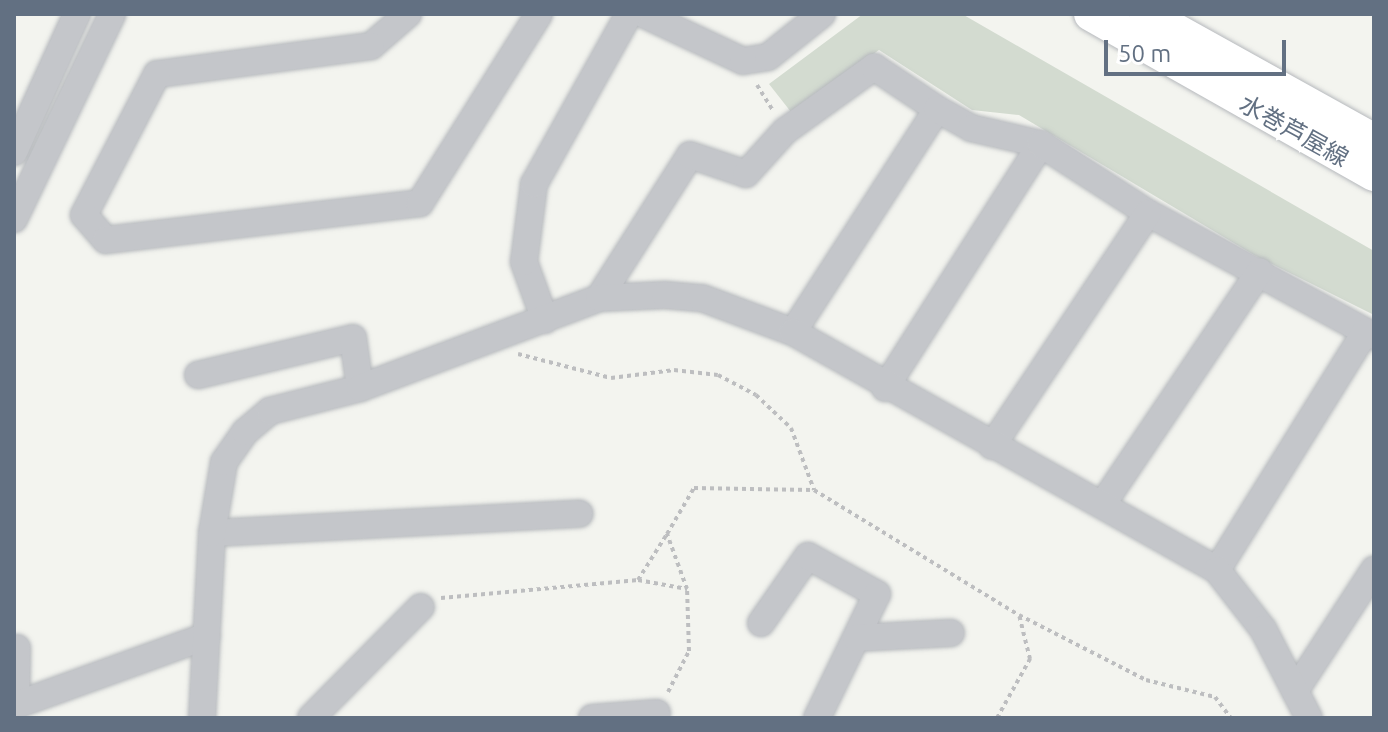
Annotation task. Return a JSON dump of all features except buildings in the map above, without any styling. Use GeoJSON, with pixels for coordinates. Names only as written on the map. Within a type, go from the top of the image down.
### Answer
{"type":"FeatureCollection","features":[{"type":"Feature","properties":{"kind":"main road","name":"水巻芦屋線"},"geometry":{"type":"LineString","coordinates":[[1091,14],[1374,174]]}},
{"type":"Feature","properties":{"kind":"main road","name":"水巻芦屋線"},"geometry":{"type":"LineString","coordinates":[[1146,14],[1374,141]]}},
{"type":"Feature","properties":{"kind":"street"},"geometry":{"type":"LineString","coordinates":[[14,152],[77,14]]}},
{"type":"Feature","properties":{"kind":"street"},"geometry":{"type":"LineString","coordinates":[[14,219],[112,14]]}},
{"type":"Feature","properties":{"kind":"street"},"geometry":{"type":"LineString","coordinates":[[408,14],[371,46],[157,74],[84,215],[106,240],[420,203],[539,14]]}},
{"type":"Feature","properties":{"kind":"street"},"geometry":{"type":"LineString","coordinates":[[545,320],[524,262],[534,184],[629,14]]}},
{"type":"Feature","properties":{"kind":"street"},"geometry":{"type":"LineString","coordinates":[[643,14],[743,61],[768,57],[822,14]]}},
{"type":"Feature","properties":{"kind":"street"},"geometry":{"type":"LineString","coordinates":[[599,298],[690,155],[746,174],[785,131],[874,67],[971,128],[1041,144],[1148,213],[1260,271],[1370,334],[1217,570]]}},
{"type":"Feature","properties":{"kind":"street"},"geometry":{"type":"LineString","coordinates":[[793,332],[937,109]]}},
{"type":"Feature","properties":{"kind":"street"},"geometry":{"type":"LineString","coordinates":[[885,388],[1041,144]]}},
{"type":"Feature","properties":{"kind":"street"},"geometry":{"type":"LineString","coordinates":[[992,446],[1148,213]]}},
{"type":"Feature","properties":{"kind":"street"},"geometry":{"type":"LineString","coordinates":[[1102,505],[1260,271]]}},
{"type":"Feature","properties":{"kind":"street"},"geometry":{"type":"LineString","coordinates":[[202,718],[212,533],[224,462],[245,432],[270,411],[360,388],[599,298],[702,298],[793,332],[885,388],[1217,570],[1263,629],[1309,718]]}},
{"type":"Feature","properties":{"kind":"street"},"geometry":{"type":"LineString","coordinates":[[198,375],[353,338],[360,388]]}},
{"type":"Feature","properties":{"kind":"street"},"geometry":{"type":"LineString","coordinates":[[212,533],[580,514]]}},
{"type":"Feature","properties":{"kind":"street"},"geometry":{"type":"LineString","coordinates":[[761,623],[808,556],[877,594],[817,718]]}},
{"type":"Feature","properties":{"kind":"street"},"geometry":{"type":"LineString","coordinates":[[1295,691],[1374,570]]}},
{"type":"Feature","properties":{"kind":"street"},"geometry":{"type":"LineString","coordinates":[[311,718],[421,607]]}},
{"type":"Feature","properties":{"kind":"street"},"geometry":{"type":"LineString","coordinates":[[856,638],[951,633]]}},
{"type":"Feature","properties":{"kind":"street"},"geometry":{"type":"LineString","coordinates":[[17,648],[16,705],[207,636]]}},
{"type":"Feature","properties":{"kind":"street"},"geometry":{"type":"LineString","coordinates":[[592,718],[657,713]]}},
{"type":"Feature","properties":{"kind":"path"},"geometry":{"type":"LineString","coordinates":[[743,61],[785,131]]}},
{"type":"Feature","properties":{"kind":"path"},"geometry":{"type":"LineString","coordinates":[[507,332],[516,354],[611,378],[674,370],[718,375],[756,395],[791,428],[814,490]]}},
{"type":"Feature","properties":{"kind":"path"},"geometry":{"type":"LineString","coordinates":[[638,580],[694,488],[814,490],[1019,615],[1146,680],[1215,697],[1231,718]]}},
{"type":"Feature","properties":{"kind":"path"},"geometry":{"type":"LineString","coordinates":[[657,713],[689,651],[687,589],[667,534]]}},
{"type":"Feature","properties":{"kind":"path"},"geometry":{"type":"LineString","coordinates":[[421,607],[449,594],[638,580],[687,589]]}},
{"type":"Feature","properties":{"kind":"path"},"geometry":{"type":"LineString","coordinates":[[997,718],[1030,659],[1019,615]]}},
{"type":"Feature","properties":{"kind":"shaded area"},"geometry":{"type":"Polygon","coordinates":[[[863,14],[962,14],[1374,251],[1374,315],[1254,255],[1019,115],[972,110],[879,50],[791,112],[769,84],[863,14]]]}}]}
